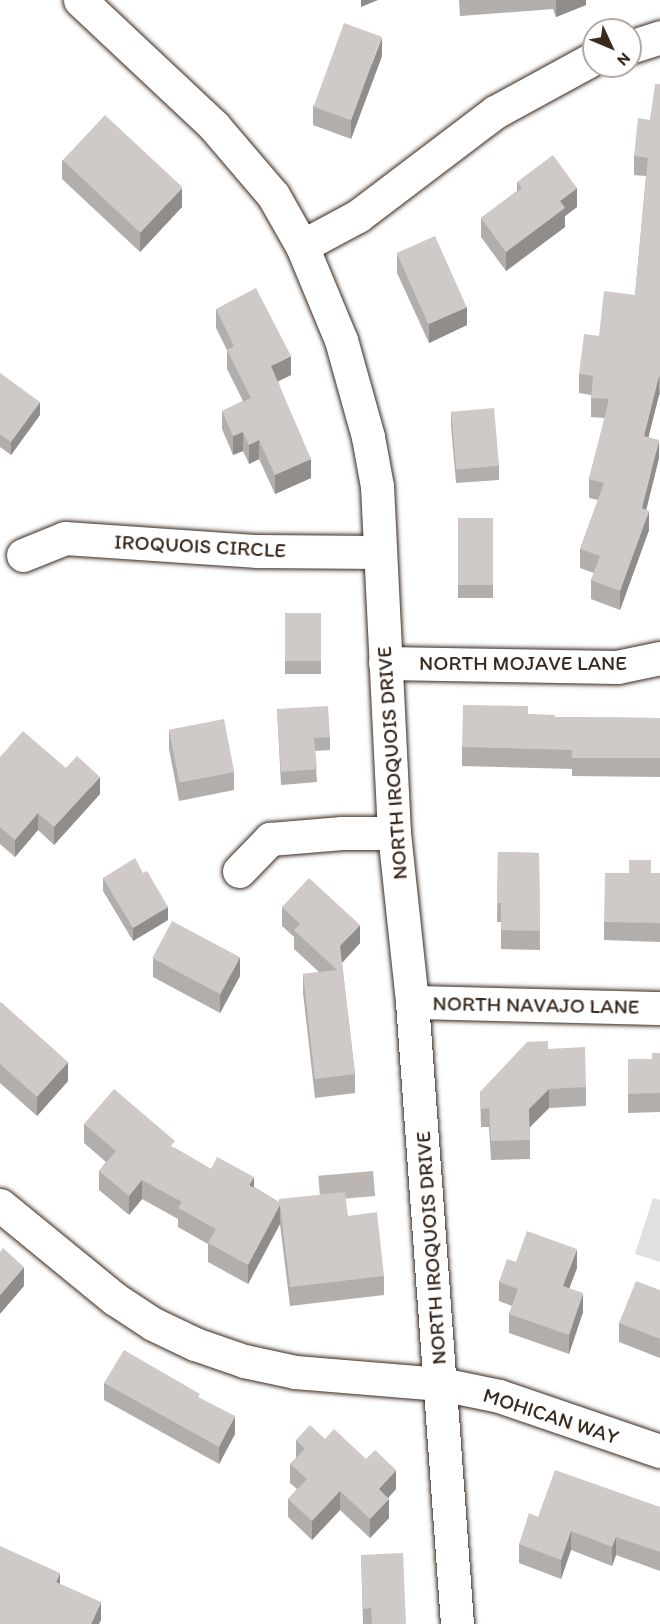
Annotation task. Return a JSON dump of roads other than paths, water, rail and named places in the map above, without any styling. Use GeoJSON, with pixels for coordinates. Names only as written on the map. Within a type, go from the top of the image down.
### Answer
{"type":"FeatureCollection","features":[{"type":"Feature","properties":{"kind":"street","name":"NORTH IROQUOIS DRIVE"},"geometry":{"type":"LineString","coordinates":[[80,0],[214,126],[273,195],[302,246],[342,340],[368,437],[376,486],[394,833],[412,1002],[457,1624]]}},
{"type":"Feature","properties":{"kind":"street"},"geometry":{"type":"LineString","coordinates":[[642,43],[660,38]]}},
{"type":"Feature","properties":{"kind":"street"},"geometry":{"type":"LineString","coordinates":[[302,246],[358,216],[495,112],[582,65]]}},
{"type":"Feature","properties":{"kind":"street","name":"IROQUOIS CIRCLE"},"geometry":{"type":"LineString","coordinates":[[24,555],[65,538],[258,551],[380,552]]}},
{"type":"Feature","properties":{"kind":"street","name":"NORTH MOJAVE LANE"},"geometry":{"type":"LineString","coordinates":[[385,663],[617,667],[660,658]]}},
{"type":"Feature","properties":{"kind":"street"},"geometry":{"type":"LineString","coordinates":[[238,871],[270,839],[342,833],[394,833]]}},
{"type":"Feature","properties":{"kind":"street","name":"NORTH NAVAJO LANE"},"geometry":{"type":"LineString","coordinates":[[412,1002],[660,1008]]}},
{"type":"Feature","properties":{"kind":"street","name":"MOHICAN WAY"},"geometry":{"type":"LineString","coordinates":[[0,1205],[115,1299],[153,1324],[195,1344],[244,1361],[294,1372],[441,1384],[500,1396],[660,1451]]}}]}
